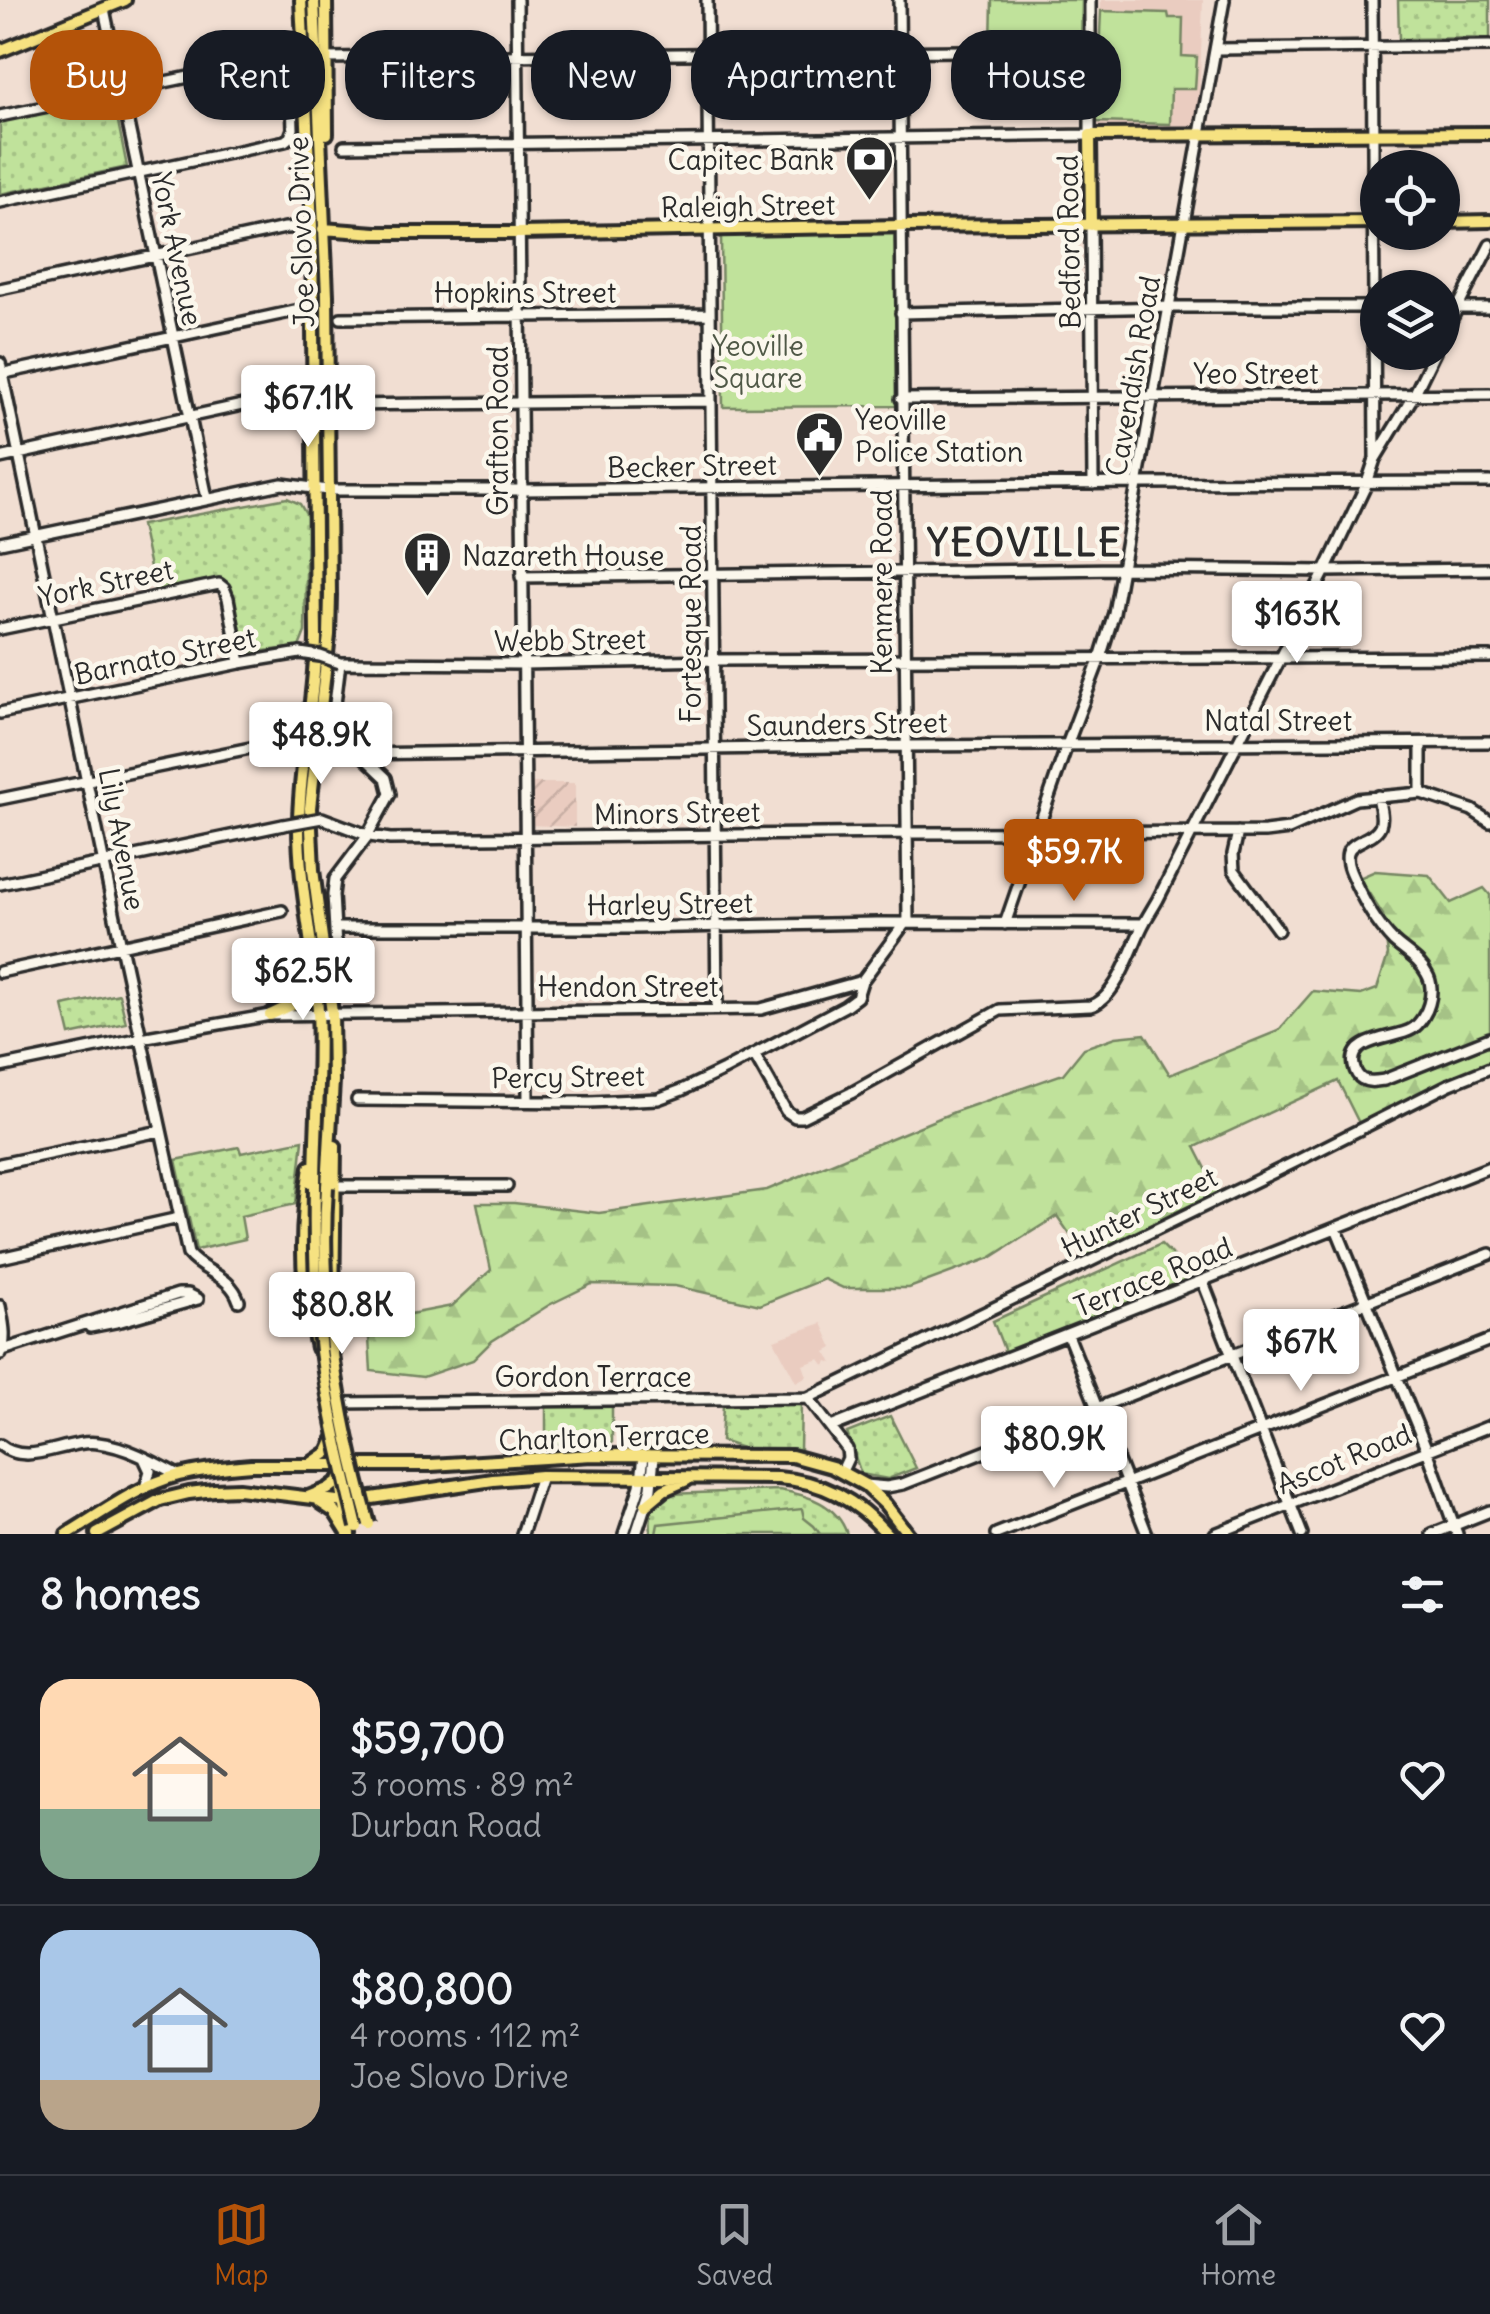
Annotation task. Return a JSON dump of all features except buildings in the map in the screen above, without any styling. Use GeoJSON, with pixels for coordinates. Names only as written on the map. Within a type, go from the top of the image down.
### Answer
{"type":"FeatureCollection","features":[{"type":"Feature","properties":{"kind":"main road"},"geometry":{"type":"LineString","coordinates":[[0,50],[125,0]]}},
{"type":"Feature","properties":{"kind":"main road","name":"Joe Slovo Drive"},"geometry":{"type":"LineString","coordinates":[[301,0],[312,227],[316,656],[300,791],[299,837],[317,993],[315,1152],[326,1187]]}},
{"type":"Feature","properties":{"kind":"main road","name":"Joe Slovo Drive"},"geometry":{"type":"LineString","coordinates":[[314,0],[325,229],[329,635],[310,808],[313,870],[332,1012],[326,1279],[334,1369],[359,1531]]}},
{"type":"Feature","properties":{"kind":"main road"},"geometry":{"type":"LineString","coordinates":[[322,145],[328,136],[326,0]]}},
{"type":"Feature","properties":{"kind":"main road"},"geometry":{"type":"LineString","coordinates":[[1090,135],[1490,133]]}},
{"type":"Feature","properties":{"kind":"main road","name":"Bedford Road"},"geometry":{"type":"LineString","coordinates":[[1090,135],[1091,226]]}},
{"type":"Feature","properties":{"kind":"main road"},"geometry":{"type":"LineString","coordinates":[[1460,222],[1490,221]]}},
{"type":"Feature","properties":{"kind":"main road","name":"Raleigh Street"},"geometry":{"type":"LineString","coordinates":[[312,227],[376,234],[1360,222]]}},
{"type":"Feature","properties":{"kind":"main road"},"geometry":{"type":"LineString","coordinates":[[270,1015],[317,993]]}},
{"type":"Feature","properties":{"kind":"main road"},"geometry":{"type":"LineString","coordinates":[[315,1152],[309,1170],[304,1221],[305,1288],[345,1502],[359,1531]]}},
{"type":"Feature","properties":{"kind":"main road"},"geometry":{"type":"LineString","coordinates":[[310,1498],[341,1481],[353,1466],[333,1334],[326,1187]]}},
{"type":"Feature","properties":{"kind":"main road"},"geometry":{"type":"LineString","coordinates":[[307,1465],[324,1456],[333,1441]]}},
{"type":"Feature","properties":{"kind":"main road","name":"Charlton Terrace"},"geometry":{"type":"LineString","coordinates":[[66,1534],[145,1489],[178,1476],[224,1467],[452,1465],[547,1456],[792,1456],[817,1461],[865,1485],[908,1534]]}},
{"type":"Feature","properties":{"kind":"main road","name":"Charlton Terrace"},"geometry":{"type":"LineString","coordinates":[[97,1534],[160,1500],[189,1493],[239,1489],[345,1502],[541,1476],[648,1476],[790,1479],[824,1488],[856,1504],[888,1534]]}},
{"type":"Feature","properties":{"kind":"main road"},"geometry":{"type":"LineString","coordinates":[[646,1505],[664,1490],[692,1478]]}},
{"type":"Feature","properties":{"kind":"main road"},"geometry":{"type":"LineString","coordinates":[[310,1498],[359,1531]]}},
{"type":"Feature","properties":{"kind":"street","name":"Grafton Road"},"geometry":{"type":"LineString","coordinates":[[517,0],[528,1101]]}},
{"type":"Feature","properties":{"kind":"street","name":"Fortesque Road"},"geometry":{"type":"LineString","coordinates":[[707,0],[708,30]]}},
{"type":"Feature","properties":{"kind":"street","name":"Kenmere Road"},"geometry":{"type":"LineString","coordinates":[[898,0],[899,30]]}},
{"type":"Feature","properties":{"kind":"street","name":"Bedford Road"},"geometry":{"type":"LineString","coordinates":[[1090,0],[1090,135]]}},
{"type":"Feature","properties":{"kind":"street","name":"Cavendish Road"},"geometry":{"type":"LineString","coordinates":[[1005,924],[1114,612],[1224,0]]}},
{"type":"Feature","properties":{"kind":"street"},"geometry":{"type":"LineString","coordinates":[[1372,0],[1375,150]]}},
{"type":"Feature","properties":{"kind":"street","name":"York Avenue"},"geometry":{"type":"LineString","coordinates":[[104,8],[108,30]]}},
{"type":"Feature","properties":{"kind":"street"},"geometry":{"type":"LineString","coordinates":[[1216,49],[1490,46]]}},
{"type":"Feature","properties":{"kind":"street"},"geometry":{"type":"LineString","coordinates":[[327,58],[691,54]]}},
{"type":"Feature","properties":{"kind":"street"},"geometry":{"type":"LineString","coordinates":[[0,202],[288,140],[294,125],[290,70],[285,63],[271,60],[163,83]]}},
{"type":"Feature","properties":{"kind":"street"},"geometry":{"type":"LineString","coordinates":[[0,116],[30,110]]}},
{"type":"Feature","properties":{"kind":"street","name":"York Avenue"},"geometry":{"type":"LineString","coordinates":[[127,120],[207,498]]}},
{"type":"Feature","properties":{"kind":"street","name":"Fortesque Road"},"geometry":{"type":"LineString","coordinates":[[710,120],[717,1009]]}},
{"type":"Feature","properties":{"kind":"street","name":"Kenmere Road"},"geometry":{"type":"LineString","coordinates":[[900,120],[907,923]]}},
{"type":"Feature","properties":{"kind":"street"},"geometry":{"type":"LineString","coordinates":[[344,146],[1090,135]]}},
{"type":"Feature","properties":{"kind":"street","name":"Bedford Road"},"geometry":{"type":"LineString","coordinates":[[1091,226],[1093,484]]}},
{"type":"Feature","properties":{"kind":"street"},"geometry":{"type":"LineString","coordinates":[[0,289],[286,228],[312,227]]}},
{"type":"Feature","properties":{"kind":"street"},"geometry":{"type":"LineString","coordinates":[[1460,304],[1490,245]]}},
{"type":"Feature","properties":{"kind":"street"},"geometry":{"type":"LineString","coordinates":[[901,313],[1360,307]]}},
{"type":"Feature","properties":{"kind":"street"},"geometry":{"type":"LineString","coordinates":[[1460,308],[1490,308]]}},
{"type":"Feature","properties":{"kind":"street"},"geometry":{"type":"LineString","coordinates":[[1,370],[295,311]]}},
{"type":"Feature","properties":{"kind":"street","name":"Hopkins Street"},"geometry":{"type":"LineString","coordinates":[[341,318],[710,314]]}},
{"type":"Feature","properties":{"kind":"street"},"geometry":{"type":"LineString","coordinates":[[0,458],[296,393],[313,366]]}},
{"type":"Feature","properties":{"kind":"street","name":"Lily Avenue"},"geometry":{"type":"LineString","coordinates":[[1,370],[179,1218],[189,1257],[229,1283],[239,1300]]}},
{"type":"Feature","properties":{"kind":"street"},"geometry":{"type":"LineString","coordinates":[[1375,459],[1376,370]]}},
{"type":"Feature","properties":{"kind":"street"},"geometry":{"type":"LineString","coordinates":[[754,1054],[786,1111],[795,1116],[808,1114],[1000,1010],[1099,1004],[1116,980],[1325,571],[1375,459],[1427,370]]}},
{"type":"Feature","properties":{"kind":"street","name":"Yeo Street"},"geometry":{"type":"LineString","coordinates":[[901,399],[1490,394]]}},
{"type":"Feature","properties":{"kind":"street"},"geometry":{"type":"LineString","coordinates":[[341,405],[711,400]]}},
{"type":"Feature","properties":{"kind":"street","name":"Becker Street"},"geometry":{"type":"LineString","coordinates":[[0,543],[282,484],[328,490],[522,490],[1490,482]]}},
{"type":"Feature","properties":{"kind":"street"},"geometry":{"type":"LineString","coordinates":[[521,576],[1490,568]]}},
{"type":"Feature","properties":{"kind":"street","name":"York Street"},"geometry":{"type":"LineString","coordinates":[[0,628],[222,584],[240,663]]}},
{"type":"Feature","properties":{"kind":"street","name":"Barnato Street"},"geometry":{"type":"LineString","coordinates":[[0,713],[300,653],[340,663]]}},
{"type":"Feature","properties":{"kind":"street","name":"Webb Street"},"geometry":{"type":"LineString","coordinates":[[340,663],[1490,656]]}},
{"type":"Feature","properties":{"kind":"street"},"geometry":{"type":"LineString","coordinates":[[330,745],[340,663]]}},
{"type":"Feature","properties":{"kind":"street","name":"Saunders Street"},"geometry":{"type":"LineString","coordinates":[[0,798],[290,740],[312,740],[360,756],[524,750],[1066,745]]}},
{"type":"Feature","properties":{"kind":"street","name":"Natal Street"},"geometry":{"type":"LineString","coordinates":[[1066,745],[1490,742]]}},
{"type":"Feature","properties":{"kind":"street"},"geometry":{"type":"LineString","coordinates":[[1421,743],[1421,793],[1472,810],[1490,822]]}},
{"type":"Feature","properties":{"kind":"street"},"geometry":{"type":"LineString","coordinates":[[330,993],[338,966],[333,895],[336,878],[368,836],[388,802],[390,791],[386,778],[360,756]]}},
{"type":"Feature","properties":{"kind":"street","name":"Minors Street"},"geometry":{"type":"LineString","coordinates":[[104,862],[322,818],[368,836],[390,839],[1265,832],[1289,829],[1346,802],[1421,793]]}},
{"type":"Feature","properties":{"kind":"street"},"geometry":{"type":"LineString","coordinates":[[1378,796],[1380,826],[1352,846],[1348,866],[1386,934],[1427,973],[1432,994],[1426,1013],[1412,1029],[1359,1048],[1354,1070],[1366,1081],[1384,1080],[1490,1038]]}},
{"type":"Feature","properties":{"kind":"street"},"geometry":{"type":"LineString","coordinates":[[1238,832],[1234,870],[1278,930]]}},
{"type":"Feature","properties":{"kind":"street"},"geometry":{"type":"LineString","coordinates":[[0,884],[104,862]]}},
{"type":"Feature","properties":{"kind":"street"},"geometry":{"type":"LineString","coordinates":[[0,972],[282,912]]}},
{"type":"Feature","properties":{"kind":"street"},"geometry":{"type":"LineString","coordinates":[[862,981],[907,923]]}},
{"type":"Feature","properties":{"kind":"street","name":"Harley Street"},"geometry":{"type":"LineString","coordinates":[[336,928],[1143,924]]}},
{"type":"Feature","properties":{"kind":"street","name":"Hendon Street"},"geometry":{"type":"LineString","coordinates":[[0,1067],[270,1015],[770,1008],[862,981]]}},
{"type":"Feature","properties":{"kind":"street","name":"Percy Street"},"geometry":{"type":"LineString","coordinates":[[357,1100],[658,1099],[845,1006],[857,997],[862,981]]}},
{"type":"Feature","properties":{"kind":"street","name":"Hunter Street"},"geometry":{"type":"LineString","coordinates":[[808,1398],[1490,1068]]}},
{"type":"Feature","properties":{"kind":"street"},"geometry":{"type":"LineString","coordinates":[[0,1164],[160,1131]]}},
{"type":"Feature","properties":{"kind":"street","name":"Terrace Road"},"geometry":{"type":"LineString","coordinates":[[831,1427],[1490,1167]]}},
{"type":"Feature","properties":{"kind":"street"},"geometry":{"type":"LineString","coordinates":[[326,1187],[507,1186]]}},
{"type":"Feature","properties":{"kind":"street"},"geometry":{"type":"LineString","coordinates":[[0,1258],[179,1218]]}},
{"type":"Feature","properties":{"kind":"street"},"geometry":{"type":"LineString","coordinates":[[1336,1228],[1456,1530]]}},
{"type":"Feature","properties":{"kind":"street"},"geometry":{"type":"LineString","coordinates":[[865,1485],[902,1484],[1490,1254]]}},
{"type":"Feature","properties":{"kind":"street"},"geometry":{"type":"LineString","coordinates":[[1203,1282],[1302,1534]]}},
{"type":"Feature","properties":{"kind":"street"},"geometry":{"type":"LineString","coordinates":[[1,1353],[68,1329],[178,1294],[198,1299],[121,1321],[68,1329]]}},
{"type":"Feature","properties":{"kind":"street"},"geometry":{"type":"LineString","coordinates":[[0,1307],[5,1333],[1,1353]]}},
{"type":"Feature","properties":{"kind":"street"},"geometry":{"type":"LineString","coordinates":[[1068,1335],[1147,1534]]}},
{"type":"Feature","properties":{"kind":"street"},"geometry":{"type":"LineString","coordinates":[[996,1534],[1490,1340]]}},
{"type":"Feature","properties":{"kind":"street"},"geometry":{"type":"LineString","coordinates":[[808,1398],[848,1452],[842,1472]]}},
{"type":"Feature","properties":{"kind":"street","name":"Gordon Terrace"},"geometry":{"type":"LineString","coordinates":[[341,1403],[808,1398]]}},
{"type":"Feature","properties":{"kind":"street","name":"Ascot Road"},"geometry":{"type":"LineString","coordinates":[[1215,1534],[1490,1426]]}},
{"type":"Feature","properties":{"kind":"street"},"geometry":{"type":"LineString","coordinates":[[0,1445],[24,1455],[94,1442],[144,1458],[178,1476]]}},
{"type":"Feature","properties":{"kind":"street"},"geometry":{"type":"LineString","coordinates":[[636,1534],[646,1505],[649,1456]]}},
{"type":"Feature","properties":{"kind":"street"},"geometry":{"type":"LineString","coordinates":[[144,1458],[150,1471],[145,1489]]}},
{"type":"Feature","properties":{"kind":"street"},"geometry":{"type":"LineString","coordinates":[[522,1534],[541,1476]]}},
{"type":"Feature","properties":{"kind":"street"},"geometry":{"type":"LineString","coordinates":[[624,1534],[648,1476]]}},
{"type":"Feature","properties":{"kind":"street"},"geometry":{"type":"LineString","coordinates":[[524,1478],[535,1497]]}},
{"type":"Feature","properties":{"kind":"street"},"geometry":{"type":"LineString","coordinates":[[1432,1534],[1456,1530],[1490,1511]]}},
{"type":"Feature","properties":{"kind":"shaded area"},"geometry":{"type":"Polygon","coordinates":[[[1101,0],[1203,0],[1198,132],[1097,128],[1097,120],[1121,120],[1121,30],[1100,30],[1101,0]]]}},
{"type":"Feature","properties":{"kind":"shaded area"},"geometry":{"type":"Polygon","coordinates":[[[529,783],[575,783],[575,827],[529,825],[529,783]]]}},
{"type":"Feature","properties":{"kind":"shaded area"},"geometry":{"type":"Polygon","coordinates":[[[822,1323],[833,1348],[826,1352],[833,1363],[827,1361],[825,1366],[820,1359],[803,1365],[807,1376],[796,1382],[774,1340],[822,1323]]]}},
{"type":"Feature","properties":{"kind":"green space"},"geometry":{"type":"Polygon","coordinates":[[[992,0],[1082,0],[1081,30],[991,30],[992,0]]]}},
{"type":"Feature","properties":{"kind":"green space"},"geometry":{"type":"Polygon","coordinates":[[[1398,0],[1490,0],[1490,38],[1399,39],[1398,0]]]}},
{"type":"Feature","properties":{"kind":"green space"},"geometry":{"type":"Polygon","coordinates":[[[1101,11],[1168,13],[1169,18],[1183,18],[1182,56],[1197,57],[1195,89],[1171,89],[1170,124],[1096,122],[1121,120],[1121,30],[1100,30],[1101,11]]]}},
{"type":"Feature","properties":{"kind":"green space"},"geometry":{"type":"Polygon","coordinates":[[[30,115],[30,120],[118,120],[127,167],[0,194],[0,121],[30,115]]]}},
{"type":"Feature","properties":{"kind":"green space","name":"Yeoville Square"},"geometry":{"type":"Polygon","coordinates":[[[895,234],[896,406],[723,407],[721,235],[895,234]]]}},
{"type":"Feature","properties":{"kind":"green space"},"geometry":{"type":"Polygon","coordinates":[[[287,498],[300,504],[307,516],[305,632],[299,647],[246,653],[227,583],[155,591],[141,525],[287,498]]]}},
{"type":"Feature","properties":{"kind":"green space"},"geometry":{"type":"Polygon","coordinates":[[[1375,871],[1429,875],[1451,903],[1484,888],[1490,895],[1490,1075],[1400,1107],[1362,1129],[1338,1081],[1195,1147],[1219,1194],[1085,1256],[1057,1216],[990,1258],[909,1288],[843,1288],[824,1279],[760,1305],[675,1286],[592,1284],[549,1305],[492,1341],[473,1360],[423,1377],[371,1371],[368,1322],[452,1306],[491,1270],[477,1203],[514,1203],[599,1213],[767,1190],[954,1112],[1063,1074],[1084,1048],[1116,1037],[1145,1034],[1170,1075],[1278,1031],[1313,991],[1361,995],[1377,989],[1388,955],[1383,915],[1359,878],[1375,871]]]}},
{"type":"Feature","properties":{"kind":"green space"},"geometry":{"type":"Polygon","coordinates":[[[119,994],[126,1023],[70,1035],[63,1006],[119,994]]]}},
{"type":"Feature","properties":{"kind":"green space"},"geometry":{"type":"Polygon","coordinates":[[[303,1140],[296,1204],[241,1216],[245,1239],[196,1250],[176,1160],[239,1147],[241,1153],[303,1140]]]}},
{"type":"Feature","properties":{"kind":"green space"},"geometry":{"type":"Polygon","coordinates":[[[1161,1244],[1178,1261],[1185,1281],[1005,1352],[993,1321],[1161,1244]]]}},
{"type":"Feature","properties":{"kind":"green space"},"geometry":{"type":"Polygon","coordinates":[[[801,1404],[800,1449],[745,1449],[721,1441],[723,1405],[801,1404]]]}},
{"type":"Feature","properties":{"kind":"green space"},"geometry":{"type":"Polygon","coordinates":[[[546,1405],[612,1405],[612,1443],[546,1444],[546,1405]]]}},
{"type":"Feature","properties":{"kind":"green space"},"geometry":{"type":"Polygon","coordinates":[[[890,1416],[916,1468],[888,1479],[861,1474],[847,1433],[890,1416]]]}},
{"type":"Feature","properties":{"kind":"green space"},"geometry":{"type":"Polygon","coordinates":[[[779,1490],[829,1508],[847,1534],[651,1534],[652,1511],[667,1494],[779,1490]]]}},
{"type":"Feature","properties":{"kind":"green space"},"geometry":{"type":"Polygon","coordinates":[[[802,1509],[804,1518],[820,1534],[656,1534],[658,1524],[802,1509]]]}},
{"type":"Feature","properties":{"kind":"place","name":"Capitec Bank"},"geometry":{"type":"Point","coordinates":[869,202]}},
{"type":"Feature","properties":{"kind":"place","name":"Yeoville Police Station"},"geometry":{"type":"Point","coordinates":[820,478]}},
{"type":"Feature","properties":{"kind":"place","name":"Nazareth House"},"geometry":{"type":"Point","coordinates":[427,598]}},
{"type":"Feature","properties":{"kind":"district","name":"YEOVILLE"},"geometry":{"type":"Point","coordinates":[1025,543]}}]}
